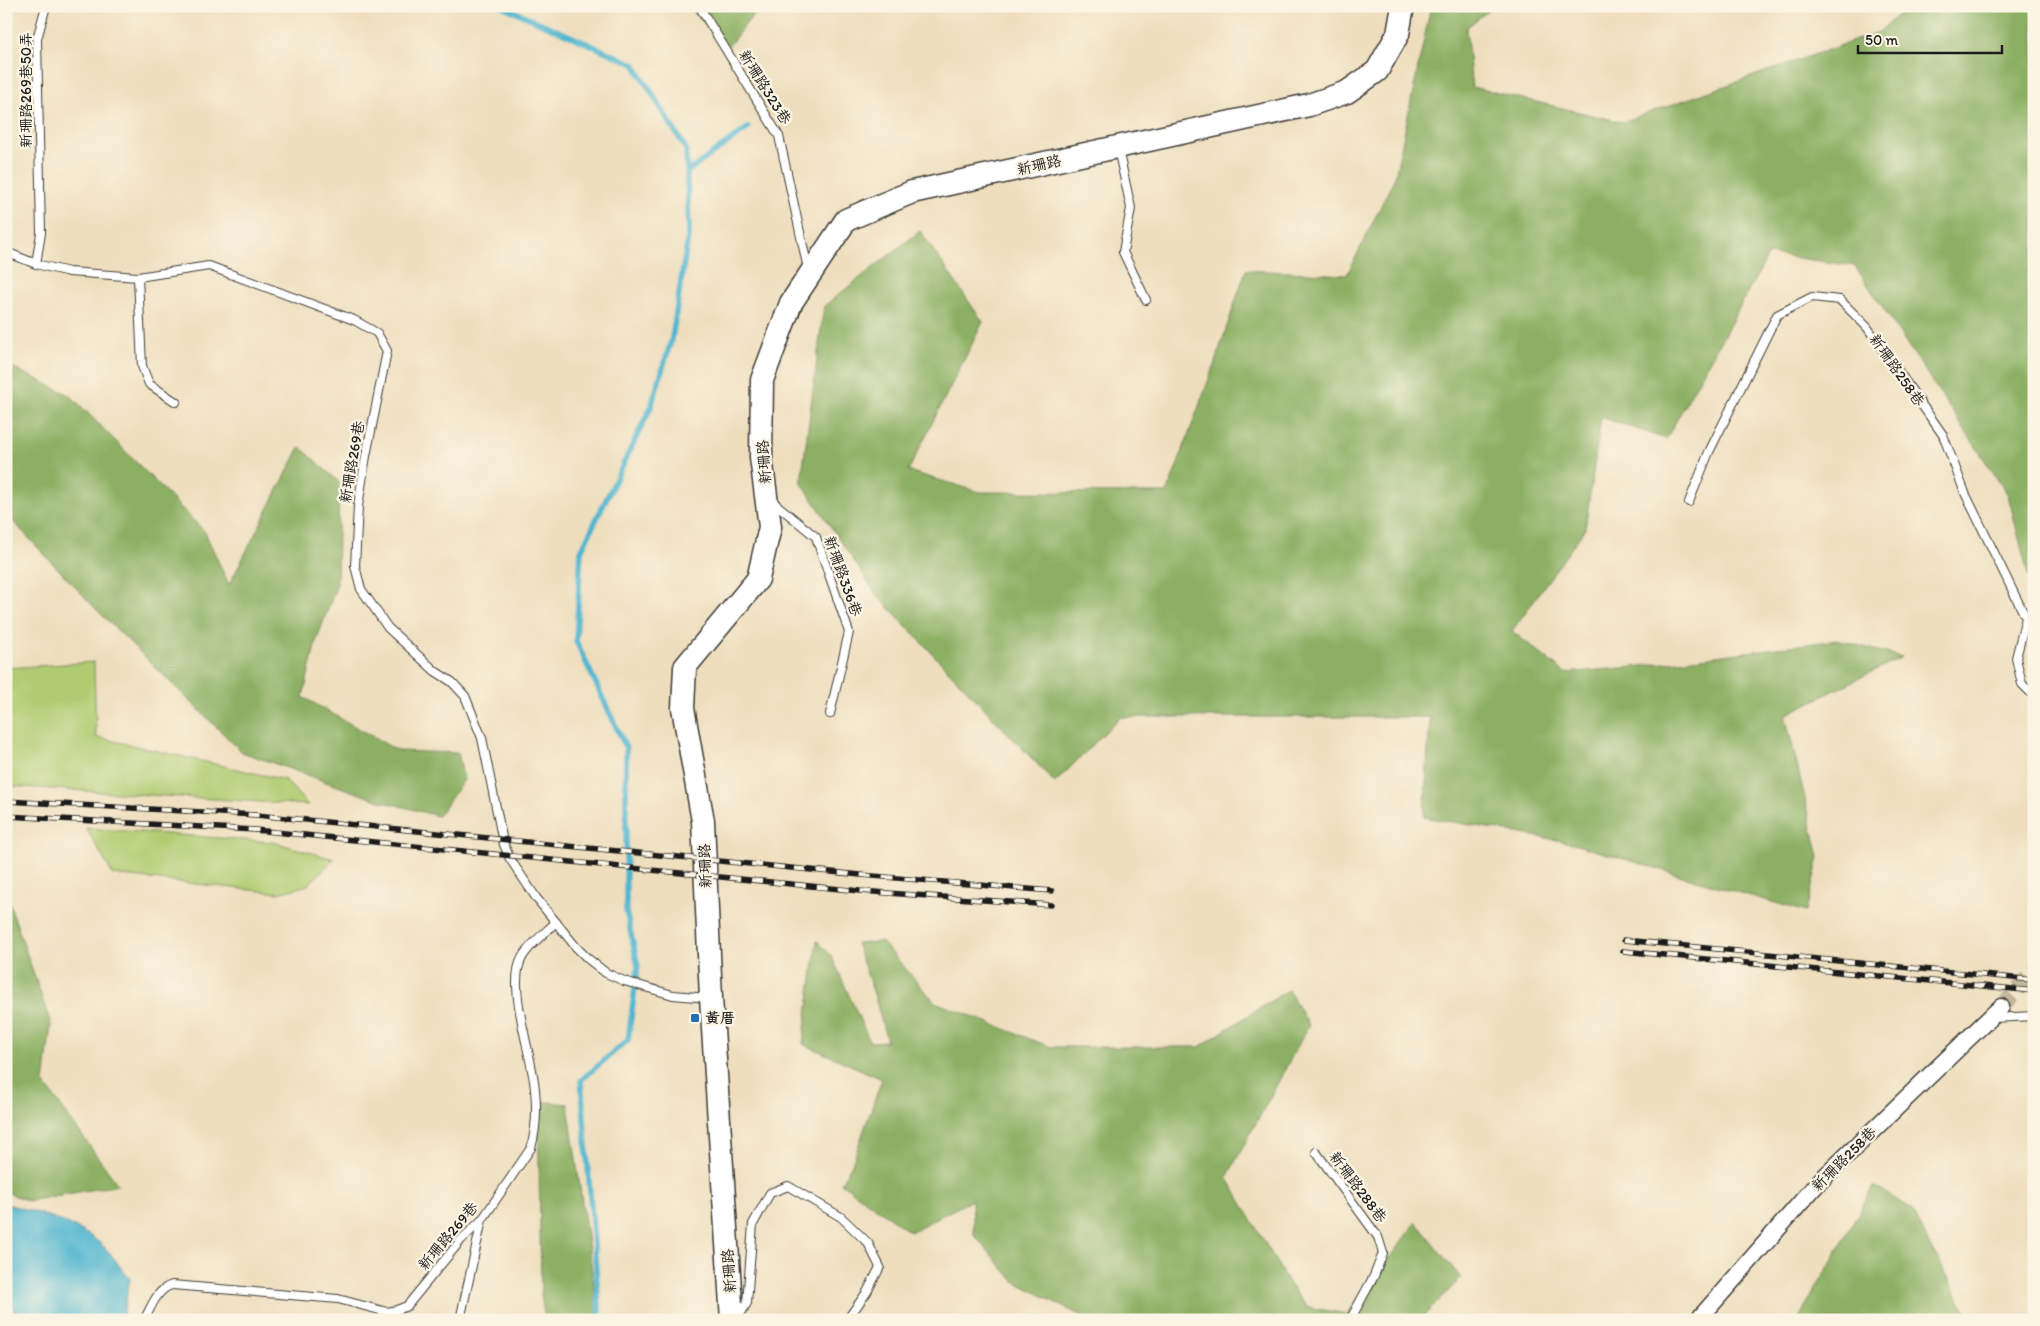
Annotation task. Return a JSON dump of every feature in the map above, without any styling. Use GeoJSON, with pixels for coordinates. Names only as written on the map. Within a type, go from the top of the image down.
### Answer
{"type":"FeatureCollection","features":[{"type":"Feature","properties":{"kind":"street","name":"新珊路"},"geometry":{"type":"LineString","coordinates":[[732,1320],[711,998],[703,821],[682,708],[685,667],[758,579],[770,527],[761,457],[762,380],[791,303],[846,220],[912,192],[1309,105],[1347,92],[1377,71],[1398,34],[1403,6]]}},
{"type":"Feature","properties":{"kind":"street","name":"新珊路258巷"},"geometry":{"type":"LineString","coordinates":[[1698,1320],[1818,1184],[1995,1013]]}},
{"type":"Feature","properties":{"kind":"lane","name":"新珊路269巷50弄"},"geometry":{"type":"LineString","coordinates":[[36,264],[41,233],[37,39],[46,6]]}},
{"type":"Feature","properties":{"kind":"lane","name":"新珊路323巷"},"geometry":{"type":"LineString","coordinates":[[700,6],[779,136],[809,276]]}},
{"type":"Feature","properties":{"kind":"lane"},"geometry":{"type":"LineString","coordinates":[[1118,147],[1131,208],[1123,252],[1146,300]]}},
{"type":"Feature","properties":{"kind":"lane","name":"新珊路269巷"},"geometry":{"type":"LineString","coordinates":[[6,252],[36,264],[69,272],[138,277],[209,266],[354,320],[377,333],[387,351],[358,506],[355,566],[361,589],[388,628],[435,671],[452,682],[465,696],[482,738],[500,820],[502,842],[510,859],[537,899],[556,922],[587,958],[606,973],[624,982],[673,996],[711,998]]}},
{"type":"Feature","properties":{"kind":"lane"},"geometry":{"type":"LineString","coordinates":[[138,277],[142,366],[149,384],[176,402]]}},
{"type":"Feature","properties":{"kind":"lane","name":"新珊路258巷"},"geometry":{"type":"LineString","coordinates":[[1689,502],[1709,452],[1777,315],[1812,297],[1840,300],[1867,327],[1943,435],[1965,493],[2026,618],[2016,658],[2022,684],[2034,696]]}},
{"type":"Feature","properties":{"kind":"lane","name":"新珊路336巷"},"geometry":{"type":"LineString","coordinates":[[766,496],[816,538],[849,632],[830,714]]}},
{"type":"Feature","properties":{"kind":"lane","name":"新珊路269巷"},"geometry":{"type":"LineString","coordinates":[[144,1320],[158,1293],[172,1285],[338,1299],[387,1312],[406,1306],[461,1240],[482,1220],[532,1148],[535,1135],[535,1090],[517,995],[516,974],[522,957],[556,922]]}},
{"type":"Feature","properties":{"kind":"lane"},"geometry":{"type":"LineString","coordinates":[[1995,1013],[2034,1016]]}},
{"type":"Feature","properties":{"kind":"lane","name":"新珊路288巷"},"geometry":{"type":"LineString","coordinates":[[1316,1152],[1378,1237],[1383,1253],[1374,1276],[1350,1320]]}},
{"type":"Feature","properties":{"kind":"lane"},"geometry":{"type":"LineString","coordinates":[[737,1320],[747,1303],[753,1224],[770,1193],[788,1186],[841,1217],[868,1243],[880,1267],[847,1320]]}},
{"type":"Feature","properties":{"kind":"lane"},"geometry":{"type":"LineString","coordinates":[[460,1320],[482,1220]]}},
{"type":"Feature","properties":{"kind":"green space"},"geometry":{"type":"Polygon","coordinates":[[[688,6],[760,6],[727,48],[688,6]]]}},
{"type":"Feature","properties":{"kind":"green space"},"geometry":{"type":"Polygon","coordinates":[[[1431,6],[1494,6],[1466,28],[1472,87],[1622,122],[1879,32],[1907,6],[2034,6],[2034,598],[2008,495],[1855,266],[1769,254],[1666,439],[1601,417],[1585,529],[1512,631],[1565,673],[1633,667],[1837,640],[1902,657],[1785,715],[1819,857],[1806,912],[1563,841],[1424,817],[1430,717],[1120,717],[1055,783],[876,594],[801,482],[824,306],[920,231],[983,322],[908,471],[980,492],[1167,493],[1213,368],[1246,270],[1347,275],[1395,177],[1431,6]]]}},
{"type":"Feature","properties":{"kind":"green space"},"geometry":{"type":"Polygon","coordinates":[[[6,364],[71,396],[205,532],[229,585],[300,447],[339,482],[337,584],[316,642],[303,697],[398,751],[458,753],[464,780],[438,816],[377,800],[242,752],[99,612],[6,514],[6,364]]]}},
{"type":"Feature","properties":{"kind":"green space"},"geometry":{"type":"Polygon","coordinates":[[[94,662],[96,737],[285,780],[308,805],[6,786],[6,668],[94,662]]]}},
{"type":"Feature","properties":{"kind":"green space"},"geometry":{"type":"Polygon","coordinates":[[[86,828],[273,842],[334,859],[308,885],[279,893],[113,875],[86,828]]]}},
{"type":"Feature","properties":{"kind":"green space"},"geometry":{"type":"Polygon","coordinates":[[[6,874],[10,905],[51,1024],[44,1083],[118,1185],[28,1201],[6,1192],[6,874]]]}},
{"type":"Feature","properties":{"kind":"green space"},"geometry":{"type":"Polygon","coordinates":[[[817,941],[831,955],[870,1042],[887,1041],[874,994],[856,943],[882,942],[935,1002],[1051,1047],[1199,1047],[1288,990],[1309,1025],[1227,1177],[1289,1284],[1307,1307],[1347,1314],[1416,1222],[1461,1278],[1420,1320],[1089,1320],[1014,1281],[974,1235],[972,1200],[910,1232],[841,1183],[852,1164],[882,1079],[803,1044],[817,941]]]}},
{"type":"Feature","properties":{"kind":"green space"},"geometry":{"type":"Polygon","coordinates":[[[538,1101],[568,1104],[598,1313],[602,1320],[545,1320],[541,1294],[538,1101]]]}},
{"type":"Feature","properties":{"kind":"green space"},"geometry":{"type":"Polygon","coordinates":[[[1874,1186],[1911,1208],[1970,1320],[1798,1320],[1874,1186]]]}},
{"type":"Feature","properties":{"kind":"water"},"geometry":{"type":"Polygon","coordinates":[[[6,1204],[70,1225],[93,1238],[107,1250],[130,1279],[122,1320],[19,1320],[6,1295],[6,1204]]]}},
{"type":"Feature","properties":{"kind":"waterway"},"geometry":{"type":"LineString","coordinates":[[502,6],[634,64],[686,149],[689,231],[672,338],[651,407],[581,551],[576,641],[626,748],[626,911],[638,966],[628,1040],[581,1080],[600,1320]]}},
{"type":"Feature","properties":{"kind":"waterway"},"geometry":{"type":"LineString","coordinates":[[687,172],[748,128]]}},
{"type":"Feature","properties":{"kind":"tunnel"},"geometry":{"type":"LineString","coordinates":[[2001,1007],[2034,971]]}},
{"type":"Feature","properties":{"kind":"railway"},"geometry":{"type":"LineString","coordinates":[[6,801],[256,815],[861,875],[1052,891]]}},
{"type":"Feature","properties":{"kind":"railway"},"geometry":{"type":"LineString","coordinates":[[6,816],[255,830],[860,891],[1051,905]]}},
{"type":"Feature","properties":{"kind":"railway"},"geometry":{"type":"LineString","coordinates":[[1624,940],[2034,980]]}},
{"type":"Feature","properties":{"kind":"railway"},"geometry":{"type":"LineString","coordinates":[[1623,951],[2034,991]]}},
{"type":"Feature","properties":{"kind":"place","name":"黃厝"},"geometry":{"type":"Point","coordinates":[695,1018]}}]}
